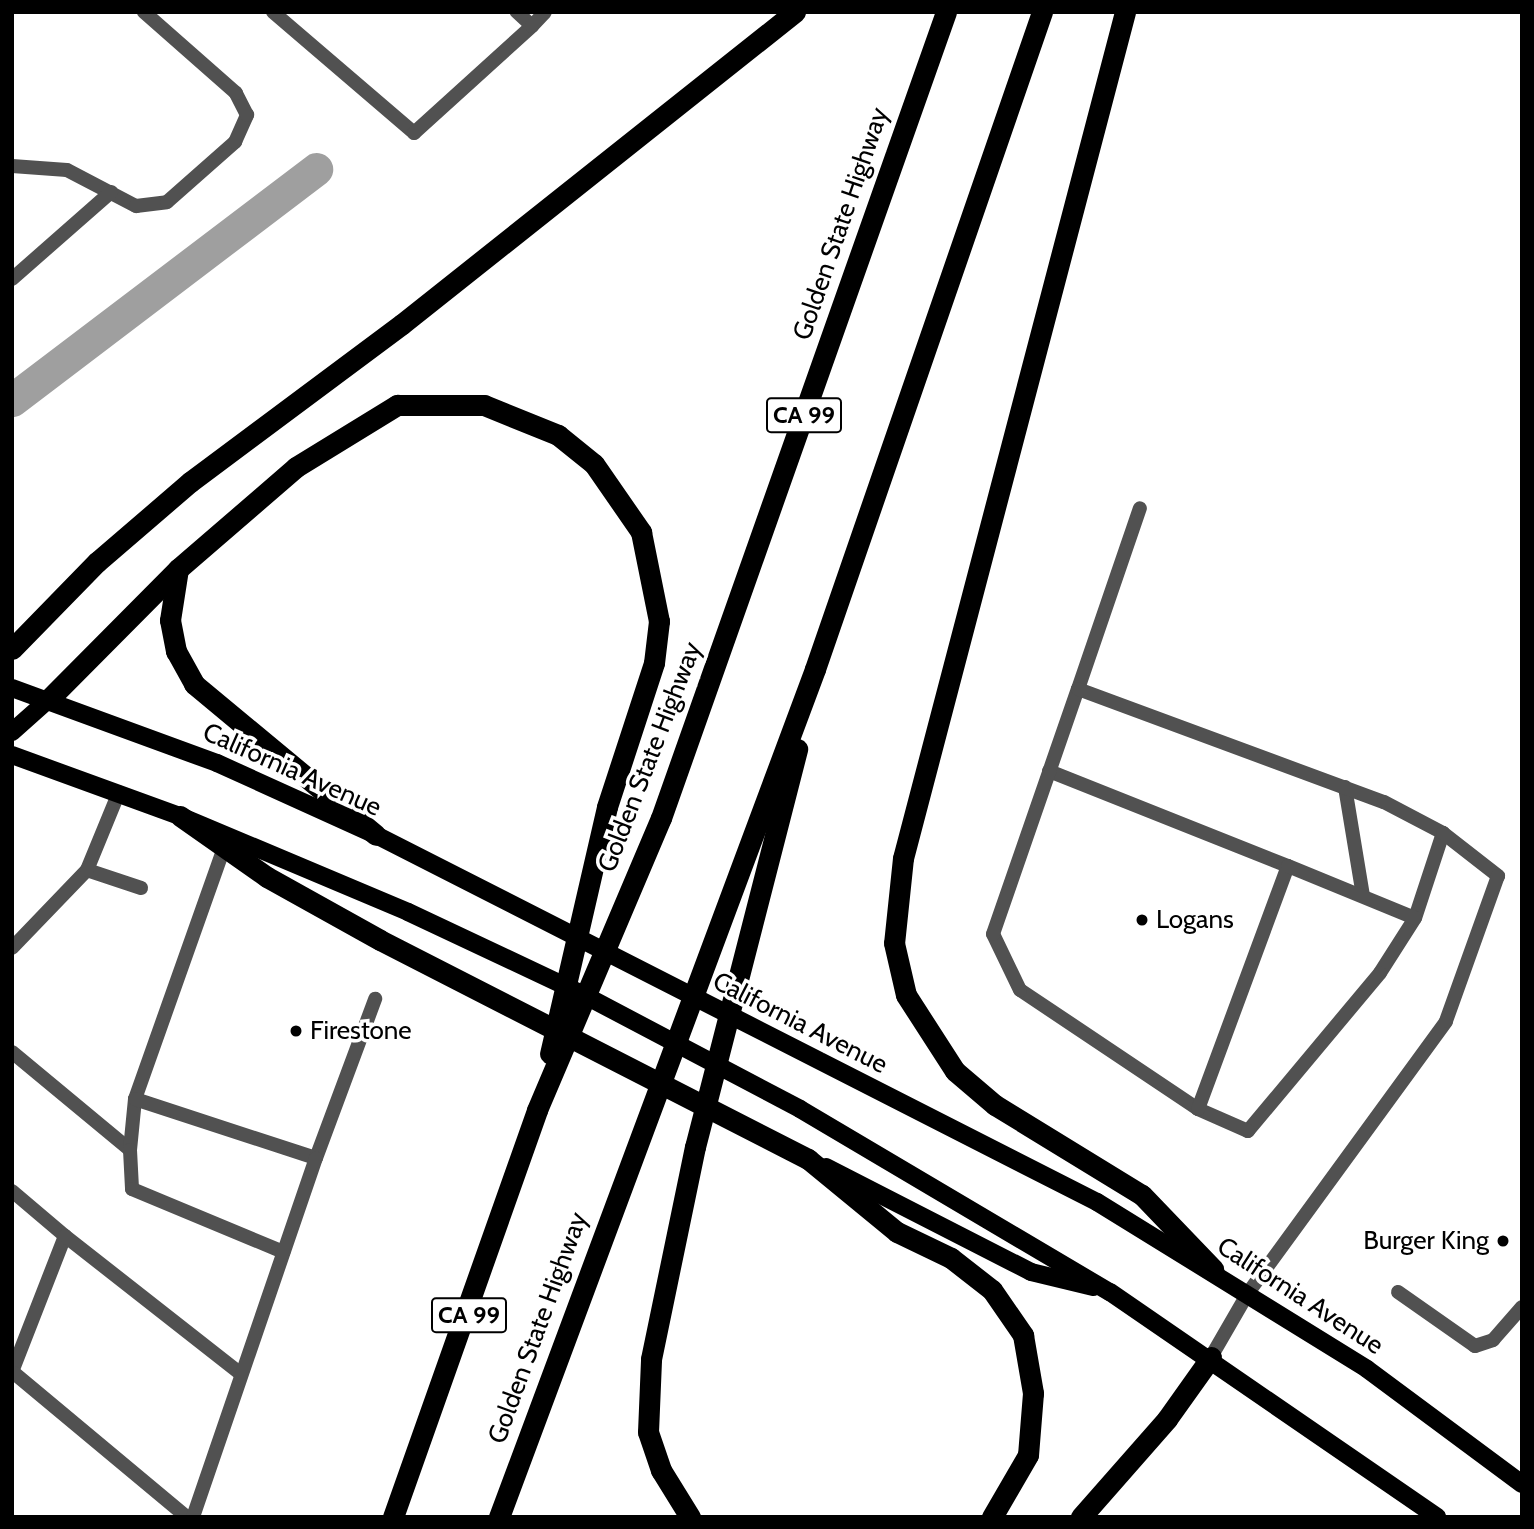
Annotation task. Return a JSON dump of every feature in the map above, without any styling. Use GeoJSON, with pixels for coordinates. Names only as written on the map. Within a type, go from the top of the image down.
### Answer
{"type":"FeatureCollection","features":[{"type":"Feature","properties":{"kind":"highway"},"geometry":{"type":"LineString","coordinates":[[12,649],[97,562],[190,482],[402,324],[795,12]]}},
{"type":"Feature","properties":{"kind":"highway","name":"Golden State Highway"},"geometry":{"type":"LineString","coordinates":[[393,1517],[537,1110],[661,818],[946,12]]}},
{"type":"Feature","properties":{"kind":"highway","name":"Golden State Highway"},"geometry":{"type":"LineString","coordinates":[[499,1517],[639,1132],[815,669],[1042,12]]}},
{"type":"Feature","properties":{"kind":"highway"},"geometry":{"type":"LineString","coordinates":[[1125,12],[904,858],[894,943],[906,995],[955,1071],[995,1105],[1142,1195],[1213,1269]]}},
{"type":"Feature","properties":{"kind":"highway"},"geometry":{"type":"LineString","coordinates":[[48,701],[178,569],[296,467],[397,405],[485,405],[558,435],[618,493],[641,532],[655,580],[654,663],[607,807],[537,1110]]}},
{"type":"Feature","properties":{"kind":"highway"},"geometry":{"type":"LineString","coordinates":[[178,569],[170,620],[176,650],[194,684],[376,835]]}},
{"type":"Feature","properties":{"kind":"highway"},"geometry":{"type":"LineString","coordinates":[[690,1517],[661,1470],[648,1432],[647,1392],[695,1147],[768,880],[815,669]]}},
{"type":"Feature","properties":{"kind":"highway"},"geometry":{"type":"LineString","coordinates":[[180,816],[224,847],[380,940],[808,1159],[897,1232],[971,1272],[1012,1312],[1033,1364],[1032,1424],[1020,1474],[992,1517]]}},
{"type":"Feature","properties":{"kind":"highway"},"geometry":{"type":"LineString","coordinates":[[1081,1517],[1167,1419],[1211,1357]]}},
{"type":"Feature","properties":{"kind":"main road","name":"California Avenue"},"geometry":{"type":"LineString","coordinates":[[12,688],[217,763],[376,835],[1084,1196],[1213,1269],[1396,1390],[1522,1484]]}},
{"type":"Feature","properties":{"kind":"main road"},"geometry":{"type":"LineString","coordinates":[[12,732],[48,701]]}},
{"type":"Feature","properties":{"kind":"main road"},"geometry":{"type":"LineString","coordinates":[[12,755],[119,792],[318,872],[584,995],[919,1176],[1110,1292],[1211,1357],[1437,1517]]}},
{"type":"Feature","properties":{"kind":"main road"},"geometry":{"type":"LineString","coordinates":[[808,1159],[1031,1272],[1110,1292]]}},
{"type":"Feature","properties":{"kind":"street"},"geometry":{"type":"LineString","coordinates":[[12,166],[67,170],[136,206],[167,202],[235,142],[247,115],[236,93],[144,12]]}},
{"type":"Feature","properties":{"kind":"street"},"geometry":{"type":"LineString","coordinates":[[273,12],[414,133],[545,12]]}},
{"type":"Feature","properties":{"kind":"street"},"geometry":{"type":"LineString","coordinates":[[517,12],[532,26]]}},
{"type":"Feature","properties":{"kind":"street"},"geometry":{"type":"LineString","coordinates":[[12,279],[111,192]]}},
{"type":"Feature","properties":{"kind":"street"},"geometry":{"type":"LineString","coordinates":[[1140,508],[992,934],[1020,990],[1198,1110],[1248,1131],[1380,973],[1415,918],[1443,833]]}},
{"type":"Feature","properties":{"kind":"street"},"geometry":{"type":"LineString","coordinates":[[1078,689],[1345,787],[1443,833],[1498,876],[1446,1021],[1248,1293],[1211,1357]]}},
{"type":"Feature","properties":{"kind":"street"},"geometry":{"type":"LineString","coordinates":[[1049,771],[1415,918]]}},
{"type":"Feature","properties":{"kind":"street"},"geometry":{"type":"LineString","coordinates":[[1345,787],[1363,896]]}},
{"type":"Feature","properties":{"kind":"street"},"geometry":{"type":"LineString","coordinates":[[12,948],[88,870],[119,792]]}},
{"type":"Feature","properties":{"kind":"street"},"geometry":{"type":"LineString","coordinates":[[224,847],[135,1099],[130,1150],[132,1189],[283,1252]]}},
{"type":"Feature","properties":{"kind":"street"},"geometry":{"type":"LineString","coordinates":[[1198,1110],[1288,866]]}},
{"type":"Feature","properties":{"kind":"street"},"geometry":{"type":"LineString","coordinates":[[88,870],[141,888]]}},
{"type":"Feature","properties":{"kind":"street"},"geometry":{"type":"LineString","coordinates":[[193,1517],[240,1373],[375,999]]}},
{"type":"Feature","properties":{"kind":"street"},"geometry":{"type":"LineString","coordinates":[[12,1052],[130,1150]]}},
{"type":"Feature","properties":{"kind":"street"},"geometry":{"type":"LineString","coordinates":[[135,1099],[316,1158]]}},
{"type":"Feature","properties":{"kind":"street"},"geometry":{"type":"LineString","coordinates":[[12,1192],[240,1373]]}},
{"type":"Feature","properties":{"kind":"street"},"geometry":{"type":"LineString","coordinates":[[65,1236],[13,1372],[187,1517]]}},
{"type":"Feature","properties":{"kind":"street"},"geometry":{"type":"LineString","coordinates":[[1398,1292],[1475,1346],[1493,1340],[1522,1307]]}},
{"type":"Feature","properties":{"kind":"waterway"},"geometry":{"type":"LineString","coordinates":[[12,400],[316,169]]}},
{"type":"Feature","properties":{"kind":"place","name":"Logans"},"geometry":{"type":"Point","coordinates":[1142,920]}},
{"type":"Feature","properties":{"kind":"place","name":"Firestone"},"geometry":{"type":"Point","coordinates":[296,1031]}},
{"type":"Feature","properties":{"kind":"place","name":"Burger King"},"geometry":{"type":"Point","coordinates":[1503,1241]}}]}
